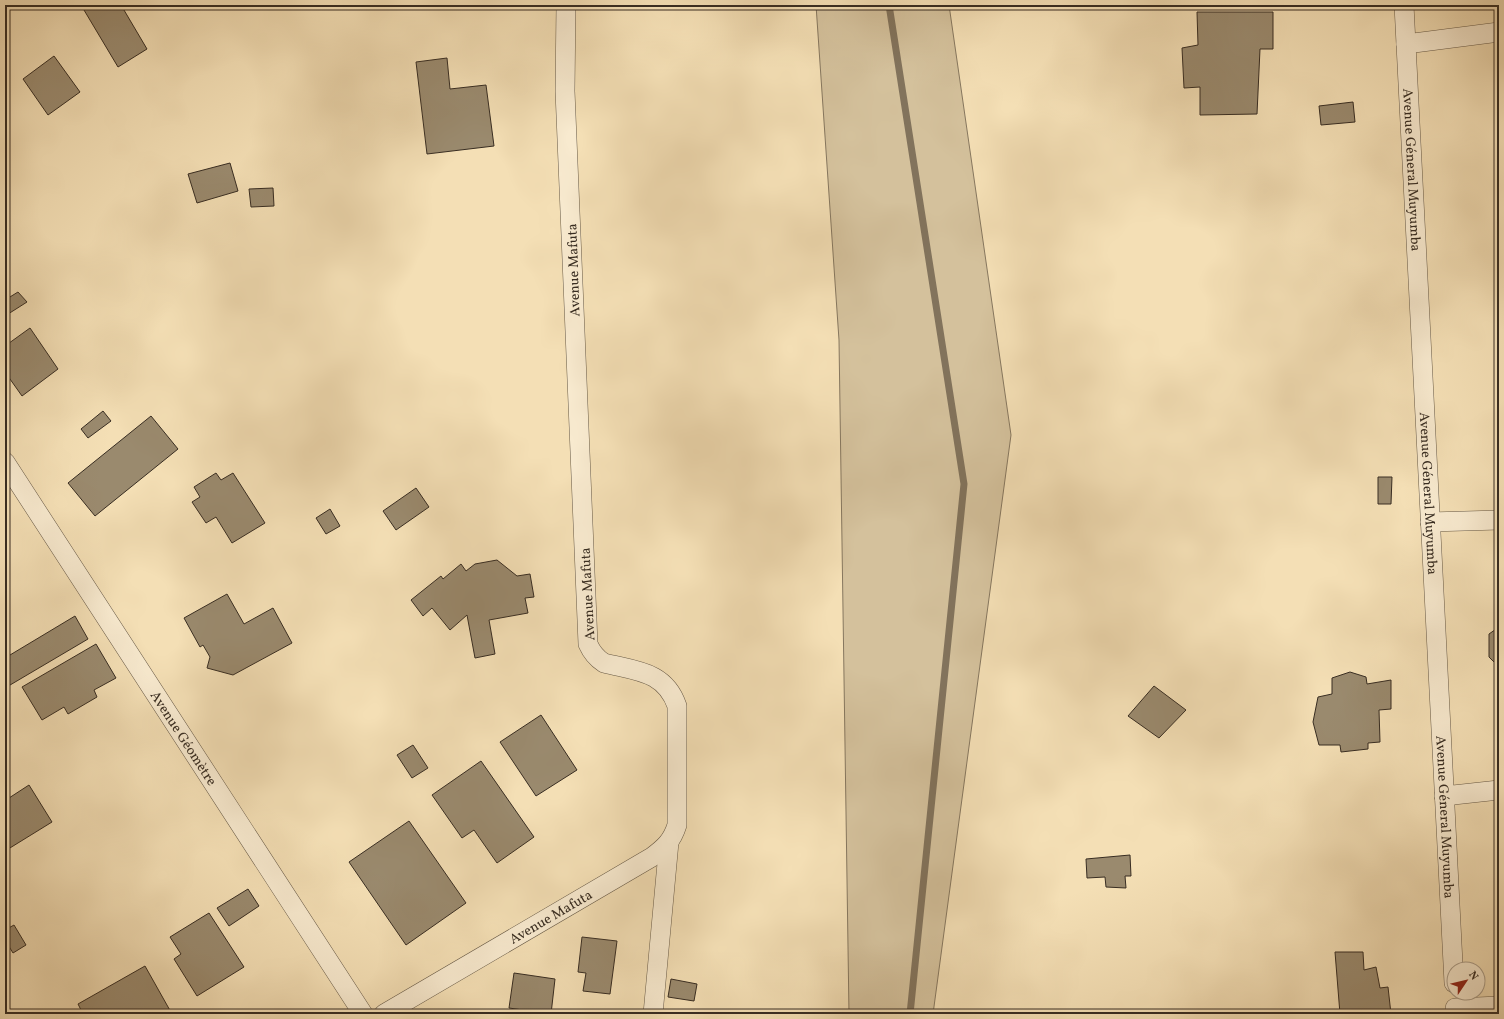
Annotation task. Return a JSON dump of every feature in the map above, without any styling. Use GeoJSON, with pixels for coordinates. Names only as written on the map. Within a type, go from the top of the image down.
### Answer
{"type":"FeatureCollection","features":[{"type":"Feature","properties":{"kind":"street","name":"Avenue Mafuta"},"geometry":{"type":"LineString","coordinates":[[384,1014],[652,857],[669,842],[674,835],[677,825],[677,706],[674,696],[666,685],[652,676],[604,663],[593,653],[588,644],[571,206],[565,91],[566,5]]}},
{"type":"Feature","properties":{"kind":"street","name":"Avenue Géneral Muyumba"},"geometry":{"type":"LineString","coordinates":[[1404,5],[1453,961]]}},
{"type":"Feature","properties":{"kind":"street"},"geometry":{"type":"LineString","coordinates":[[1406,44],[1499,32]]}},
{"type":"Feature","properties":{"kind":"street","name":"Avenue Géomètre"},"geometry":{"type":"LineString","coordinates":[[5,462],[363,1014]]}},
{"type":"Feature","properties":{"kind":"street"},"geometry":{"type":"LineString","coordinates":[[1430,522],[1499,520]]}},
{"type":"Feature","properties":{"kind":"street"},"geometry":{"type":"LineString","coordinates":[[1444,796],[1499,790]]}},
{"type":"Feature","properties":{"kind":"street"},"geometry":{"type":"LineString","coordinates":[[653,1014],[669,842]]}},
{"type":"Feature","properties":{"kind":"street"},"geometry":{"type":"LineString","coordinates":[[1455,1005],[1499,1006]]}},
{"type":"Feature","properties":{"kind":"shaded area"},"geometry":{"type":"Polygon","coordinates":[[[816,5],[949,5],[1011,435],[933,1014],[849,1014],[839,340],[816,5]]]}},
{"type":"Feature","properties":{"kind":"building"},"geometry":{"type":"Polygon","coordinates":[[[81,5],[121,5],[147,49],[118,67],[81,5]]]}},
{"type":"Feature","properties":{"kind":"building"},"geometry":{"type":"Polygon","coordinates":[[[1197,12],[1273,12],[1273,49],[1260,49],[1257,114],[1200,115],[1200,87],[1184,88],[1182,48],[1198,45],[1197,12]]]}},
{"type":"Feature","properties":{"kind":"building"},"geometry":{"type":"Polygon","coordinates":[[[54,56],[80,92],[48,115],[23,79],[54,56]]]}},
{"type":"Feature","properties":{"kind":"building"},"geometry":{"type":"Polygon","coordinates":[[[447,58],[450,89],[486,85],[494,146],[427,154],[416,62],[447,58]]]}},
{"type":"Feature","properties":{"kind":"building"},"geometry":{"type":"Polygon","coordinates":[[[1353,102],[1355,122],[1321,125],[1319,106],[1353,102]]]}},
{"type":"Feature","properties":{"kind":"building"},"geometry":{"type":"Polygon","coordinates":[[[230,163],[238,191],[197,203],[188,174],[230,163]]]}},
{"type":"Feature","properties":{"kind":"building"},"geometry":{"type":"Polygon","coordinates":[[[273,188],[274,206],[251,207],[249,189],[273,188]]]}},
{"type":"Feature","properties":{"kind":"building"},"geometry":{"type":"Polygon","coordinates":[[[18,292],[27,302],[5,316],[5,300],[18,292]]]}},
{"type":"Feature","properties":{"kind":"building"},"geometry":{"type":"Polygon","coordinates":[[[30,328],[58,369],[22,396],[5,372],[5,346],[30,328]]]}},
{"type":"Feature","properties":{"kind":"building"},"geometry":{"type":"Polygon","coordinates":[[[103,411],[111,421],[88,438],[81,429],[103,411]]]}},
{"type":"Feature","properties":{"kind":"building"},"geometry":{"type":"Polygon","coordinates":[[[151,416],[178,449],[95,516],[68,483],[151,416]]]}},
{"type":"Feature","properties":{"kind":"building"},"geometry":{"type":"Polygon","coordinates":[[[216,473],[221,480],[233,473],[265,523],[232,543],[216,517],[206,523],[192,502],[200,497],[194,487],[216,473]]]}},
{"type":"Feature","properties":{"kind":"building"},"geometry":{"type":"Polygon","coordinates":[[[1378,477],[1392,477],[1391,504],[1378,504],[1378,477]]]}},
{"type":"Feature","properties":{"kind":"building"},"geometry":{"type":"Polygon","coordinates":[[[416,488],[429,507],[396,530],[383,511],[416,488]]]}},
{"type":"Feature","properties":{"kind":"building"},"geometry":{"type":"Polygon","coordinates":[[[330,509],[340,526],[326,534],[316,518],[330,509]]]}},
{"type":"Feature","properties":{"kind":"building"},"geometry":{"type":"Polygon","coordinates":[[[497,560],[517,576],[530,574],[534,597],[525,598],[528,613],[489,620],[495,654],[475,658],[467,615],[450,630],[432,608],[423,616],[411,600],[441,576],[443,579],[461,564],[466,571],[475,564],[497,560]]]}},
{"type":"Feature","properties":{"kind":"building"},"geometry":{"type":"Polygon","coordinates":[[[227,594],[244,624],[273,608],[292,643],[233,675],[207,668],[210,657],[203,645],[200,647],[184,618],[227,594]]]}},
{"type":"Feature","properties":{"kind":"building"},"geometry":{"type":"Polygon","coordinates":[[[75,616],[88,639],[5,688],[5,658],[75,616]]]}},
{"type":"Feature","properties":{"kind":"building"},"geometry":{"type":"Polygon","coordinates":[[[1499,627],[1499,667],[1489,657],[1489,634],[1499,627]]]}},
{"type":"Feature","properties":{"kind":"building"},"geometry":{"type":"Polygon","coordinates":[[[96,644],[116,678],[94,690],[97,697],[68,714],[64,707],[42,720],[22,687],[96,644]]]}},
{"type":"Feature","properties":{"kind":"building"},"geometry":{"type":"Polygon","coordinates":[[[1350,672],[1366,677],[1367,684],[1391,680],[1391,709],[1379,710],[1380,742],[1368,743],[1368,749],[1341,752],[1340,745],[1319,745],[1313,722],[1318,697],[1332,694],[1332,678],[1350,672]]]}},
{"type":"Feature","properties":{"kind":"building"},"geometry":{"type":"Polygon","coordinates":[[[1154,686],[1186,710],[1159,738],[1128,716],[1154,686]]]}},
{"type":"Feature","properties":{"kind":"building"},"geometry":{"type":"Polygon","coordinates":[[[541,715],[577,770],[536,796],[500,742],[541,715]]]}},
{"type":"Feature","properties":{"kind":"building"},"geometry":{"type":"Polygon","coordinates":[[[413,745],[428,768],[412,778],[397,755],[413,745]]]}},
{"type":"Feature","properties":{"kind":"building"},"geometry":{"type":"Polygon","coordinates":[[[481,761],[534,837],[497,863],[474,830],[462,838],[432,795],[481,761]]]}},
{"type":"Feature","properties":{"kind":"building"},"geometry":{"type":"Polygon","coordinates":[[[29,785],[52,822],[5,851],[5,795],[9,798],[29,785]]]}},
{"type":"Feature","properties":{"kind":"building"},"geometry":{"type":"Polygon","coordinates":[[[409,821],[466,903],[406,945],[349,862],[409,821]]]}},
{"type":"Feature","properties":{"kind":"building"},"geometry":{"type":"Polygon","coordinates":[[[1130,855],[1131,876],[1125,876],[1126,888],[1106,887],[1105,877],[1087,878],[1086,859],[1130,855]]]}},
{"type":"Feature","properties":{"kind":"building"},"geometry":{"type":"Polygon","coordinates":[[[248,889],[259,906],[229,926],[217,908],[248,889]]]}},
{"type":"Feature","properties":{"kind":"building"},"geometry":{"type":"Polygon","coordinates":[[[209,913],[244,967],[197,996],[174,959],[181,954],[170,937],[209,913]]]}},
{"type":"Feature","properties":{"kind":"building"},"geometry":{"type":"Polygon","coordinates":[[[14,925],[26,945],[13,953],[5,940],[5,930],[14,925]]]}},
{"type":"Feature","properties":{"kind":"building"},"geometry":{"type":"Polygon","coordinates":[[[582,937],[617,941],[610,994],[583,991],[586,973],[578,972],[582,937]]]}},
{"type":"Feature","properties":{"kind":"building"},"geometry":{"type":"Polygon","coordinates":[[[1335,952],[1363,952],[1364,970],[1376,967],[1380,988],[1388,987],[1391,1014],[1340,1014],[1335,952]]]}},
{"type":"Feature","properties":{"kind":"building"},"geometry":{"type":"Polygon","coordinates":[[[145,966],[172,1014],[83,1014],[78,1004],[145,966]]]}},
{"type":"Feature","properties":{"kind":"building"},"geometry":{"type":"Polygon","coordinates":[[[514,973],[555,979],[551,1014],[509,1008],[514,973]]]}},
{"type":"Feature","properties":{"kind":"building"},"geometry":{"type":"Polygon","coordinates":[[[671,979],[697,984],[694,1001],[668,997],[671,979]]]}},
{"type":"Feature","properties":{"kind":"waterway"},"geometry":{"type":"LineString","coordinates":[[889,5],[964,484],[910,1014]]}}]}
